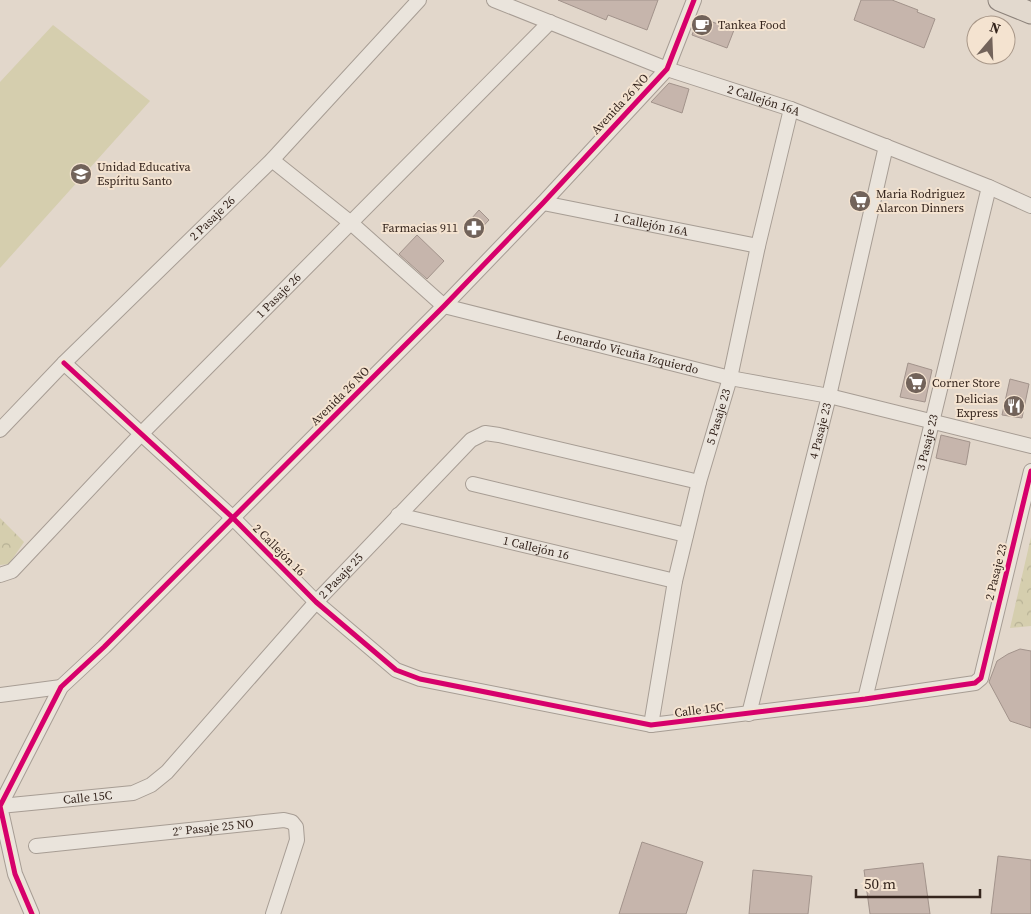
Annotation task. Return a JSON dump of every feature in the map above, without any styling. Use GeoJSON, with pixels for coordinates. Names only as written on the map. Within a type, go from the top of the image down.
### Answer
{"type":"FeatureCollection","features":[{"type":"Feature","properties":{"kind":"main road"},"geometry":{"type":"LineString","coordinates":[[999,0],[1031,13]]}},
{"type":"Feature","properties":{"kind":"street","name":"2 Pasaje 26"},"geometry":{"type":"LineString","coordinates":[[0,430],[64,363],[272,160],[419,0]]}},
{"type":"Feature","properties":{"kind":"street","name":"2 Callejón 16A"},"geometry":{"type":"LineString","coordinates":[[494,0],[667,69],[791,109],[988,187],[1031,206]]}},
{"type":"Feature","properties":{"kind":"street","name":"Avenida 26 NO"},"geometry":{"type":"LineString","coordinates":[[0,806],[61,687],[444,306],[543,203],[667,69],[694,0]]}},
{"type":"Feature","properties":{"kind":"street","name":"1 Pasaje 26"},"geometry":{"type":"LineString","coordinates":[[6,573],[142,433],[550,22]]}},
{"type":"Feature","properties":{"kind":"street","name":"5 Pasaje 23"},"geometry":{"type":"LineString","coordinates":[[651,725],[675,581],[699,482],[730,378],[758,246],[791,109]]}},
{"type":"Feature","properties":{"kind":"street","name":"4 Pasaje 23"},"geometry":{"type":"LineString","coordinates":[[749,714],[830,396],[886,146]]}},
{"type":"Feature","properties":{"kind":"street","name":"Leonardo Vicuña Izquierdo"},"geometry":{"type":"LineString","coordinates":[[272,160],[351,223],[444,306],[730,378],[830,396],[1031,446]]}},
{"type":"Feature","properties":{"kind":"street","name":"3 Pasaje 23"},"geometry":{"type":"LineString","coordinates":[[865,699],[988,187]]}},
{"type":"Feature","properties":{"kind":"street","name":"1 Callejón 16A"},"geometry":{"type":"LineString","coordinates":[[543,203],[758,246]]}},
{"type":"Feature","properties":{"kind":"street","name":"2 Callejón 16"},"geometry":{"type":"LineString","coordinates":[[64,363],[232,517],[316,602],[396,670],[420,679]]}},
{"type":"Feature","properties":{"kind":"street","name":"2 Pasaje 25"},"geometry":{"type":"LineString","coordinates":[[167,772],[316,602],[471,440],[485,433],[499,435],[699,482]]}},
{"type":"Feature","properties":{"kind":"street","name":"2 Pasaje 23"},"geometry":{"type":"LineString","coordinates":[[981,678],[1031,471]]}},
{"type":"Feature","properties":{"kind":"street"},"geometry":{"type":"LineString","coordinates":[[473,484],[686,535]]}},
{"type":"Feature","properties":{"kind":"street","name":"1 Callejón 16"},"geometry":{"type":"LineString","coordinates":[[398,516],[675,581]]}},
{"type":"Feature","properties":{"kind":"street","name":"Calle 15C"},"geometry":{"type":"LineString","coordinates":[[420,679],[651,725],[975,684],[981,678]]}},
{"type":"Feature","properties":{"kind":"street"},"geometry":{"type":"LineString","coordinates":[[0,695],[61,687]]}},
{"type":"Feature","properties":{"kind":"street","name":"Calle 15C"},"geometry":{"type":"LineString","coordinates":[[0,806],[134,793],[151,785],[167,772]]}},
{"type":"Feature","properties":{"kind":"street"},"geometry":{"type":"LineString","coordinates":[[0,806],[14,874],[32,914]]}},
{"type":"Feature","properties":{"kind":"street","name":"2° Pasaje 25 NO"},"geometry":{"type":"LineString","coordinates":[[36,846],[284,820],[292,822],[296,827],[297,840],[273,914]]}},
{"type":"Feature","properties":{"kind":"green space"},"geometry":{"type":"Polygon","coordinates":[[[53,25],[150,101],[0,268],[0,82],[53,25]]]}},
{"type":"Feature","properties":{"kind":"green space"},"geometry":{"type":"Polygon","coordinates":[[[0,518],[24,542],[9,564],[0,565],[0,518]]]}},
{"type":"Feature","properties":{"kind":"green space"},"geometry":{"type":"Polygon","coordinates":[[[1031,537],[1031,626],[1010,628],[1031,537]]]}},
{"type":"Feature","properties":{"kind":"building"},"geometry":{"type":"Polygon","coordinates":[[[558,0],[658,0],[647,30],[608,15],[606,20],[558,0]]]}},
{"type":"Feature","properties":{"kind":"building"},"geometry":{"type":"Polygon","coordinates":[[[861,0],[892,0],[935,19],[924,48],[854,20],[861,0]]]}},
{"type":"Feature","properties":{"kind":"building"},"geometry":{"type":"Polygon","coordinates":[[[699,17],[734,30],[727,48],[692,35],[699,17]]]}},
{"type":"Feature","properties":{"kind":"building"},"geometry":{"type":"Polygon","coordinates":[[[669,83],[689,89],[682,113],[651,102],[669,83]]]}},
{"type":"Feature","properties":{"kind":"building"},"geometry":{"type":"Polygon","coordinates":[[[479,210],[489,220],[474,236],[464,227],[479,210]]]}},
{"type":"Feature","properties":{"kind":"building"},"geometry":{"type":"Polygon","coordinates":[[[417,235],[444,261],[427,279],[399,254],[417,235]]]}},
{"type":"Feature","properties":{"kind":"building","name":"Corner Store"},"geometry":{"type":"Polygon","coordinates":[[[908,363],[932,370],[925,402],[900,397],[908,363]]]}},
{"type":"Feature","properties":{"kind":"building","name":"Delicias Express"},"geometry":{"type":"Polygon","coordinates":[[[1010,379],[1029,384],[1022,418],[1002,415],[1010,379]]]}},
{"type":"Feature","properties":{"kind":"building"},"geometry":{"type":"Polygon","coordinates":[[[941,435],[970,442],[966,465],[936,458],[941,435]]]}},
{"type":"Feature","properties":{"kind":"building"},"geometry":{"type":"Polygon","coordinates":[[[1020,649],[1031,651],[1031,728],[1010,721],[989,682],[997,661],[1020,649]]]}},
{"type":"Feature","properties":{"kind":"building"},"geometry":{"type":"Polygon","coordinates":[[[642,842],[703,862],[686,914],[619,914],[642,842]]]}},
{"type":"Feature","properties":{"kind":"building"},"geometry":{"type":"Polygon","coordinates":[[[998,856],[1031,860],[1031,914],[991,914],[998,856]]]}},
{"type":"Feature","properties":{"kind":"building"},"geometry":{"type":"Polygon","coordinates":[[[923,863],[930,914],[870,914],[864,870],[923,863]]]}},
{"type":"Feature","properties":{"kind":"building"},"geometry":{"type":"Polygon","coordinates":[[[753,870],[812,876],[808,914],[749,914],[753,870]]]}},
{"type":"Feature","properties":{"kind":"cycle path"},"geometry":{"type":"LineString","coordinates":[[32,914],[15,874],[0,806],[61,687],[104,647],[444,306],[543,203],[667,69],[694,0]]}},
{"type":"Feature","properties":{"kind":"cycle path"},"geometry":{"type":"LineString","coordinates":[[64,363],[232,517],[316,602],[396,670],[420,679],[651,725],[865,699],[975,683],[981,678],[1031,471]]}},
{"type":"Feature","properties":{"kind":"place","name":"Tankea Food"},"geometry":{"type":"Point","coordinates":[702,25]}},
{"type":"Feature","properties":{"kind":"place","name":"Unidad Educativa Espíritu Santo"},"geometry":{"type":"Point","coordinates":[81,174]}},
{"type":"Feature","properties":{"kind":"place","name":"Maria Rodriguez Alarcon Dinners"},"geometry":{"type":"Point","coordinates":[860,201]}},
{"type":"Feature","properties":{"kind":"place","name":"Farmacias 911"},"geometry":{"type":"Point","coordinates":[474,228]}},
{"type":"Feature","properties":{"kind":"place","name":"Corner Store"},"geometry":{"type":"Point","coordinates":[916,383]}},
{"type":"Feature","properties":{"kind":"place","name":"Delicias Express"},"geometry":{"type":"Point","coordinates":[1014,406]}}]}
